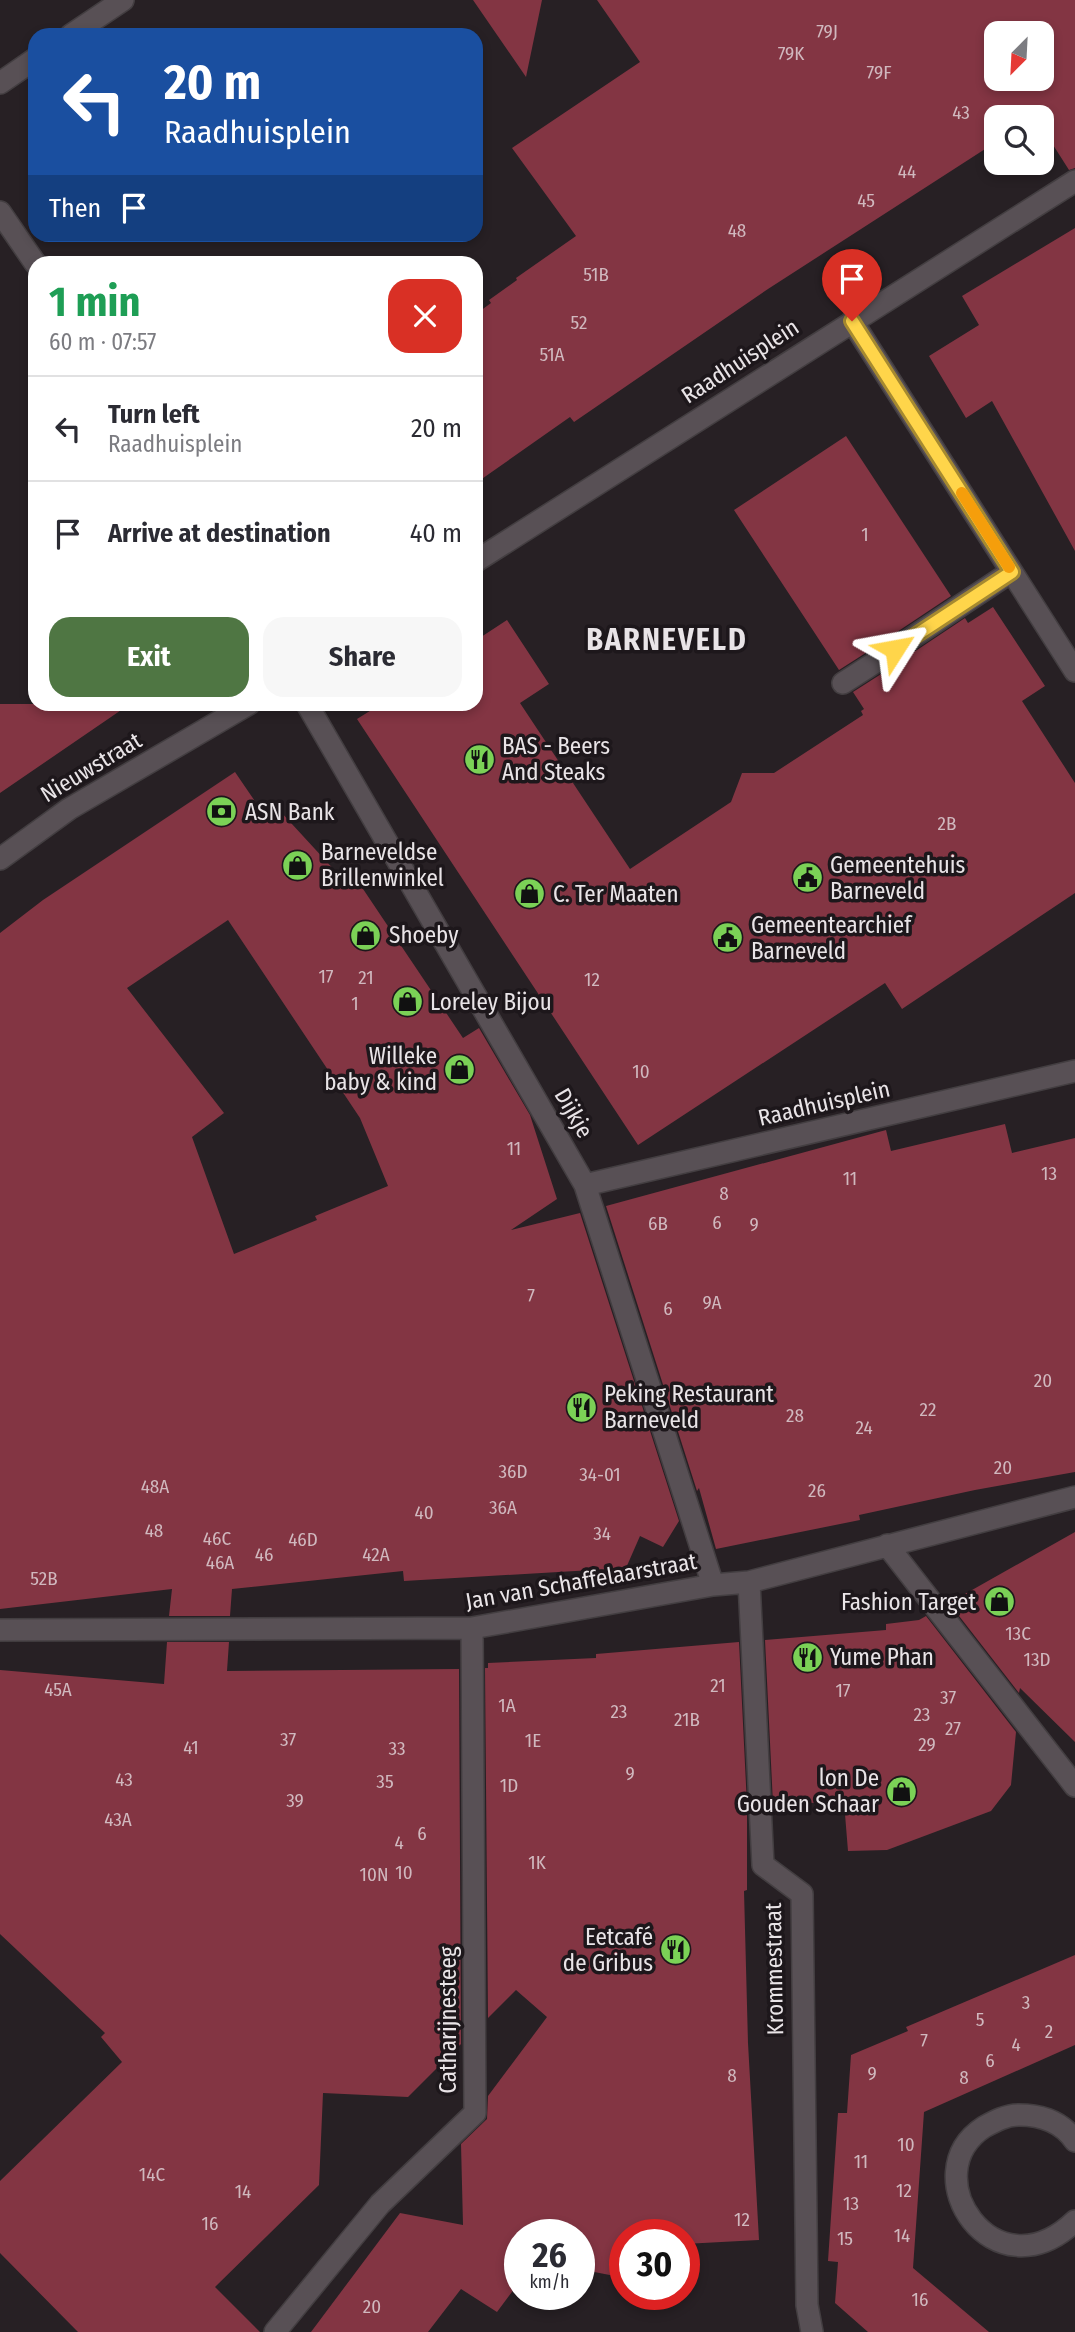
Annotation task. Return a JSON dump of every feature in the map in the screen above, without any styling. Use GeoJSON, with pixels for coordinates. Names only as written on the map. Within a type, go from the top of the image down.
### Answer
{"type":"FeatureCollection","features":[{"type":"Feature","properties":{"kind":"street"},"geometry":{"type":"LineString","coordinates":[[81,28],[123,0]]}},
{"type":"Feature","properties":{"kind":"street"},"geometry":{"type":"LineString","coordinates":[[0,83],[28,64]]}},
{"type":"Feature","properties":{"kind":"street"},"geometry":{"type":"LineString","coordinates":[[1075,181],[852,321],[1075,671]]}},
{"type":"Feature","properties":{"kind":"street"},"geometry":{"type":"LineString","coordinates":[[0,212],[30,256]]}},
{"type":"Feature","properties":{"kind":"street","name":"Raadhuisplein"},"geometry":{"type":"LineString","coordinates":[[483,557],[852,321]]}},
{"type":"Feature","properties":{"kind":"street"},"geometry":{"type":"LineString","coordinates":[[843,683],[1012,572]]}},
{"type":"Feature","properties":{"kind":"street","name":"Nieuwstraat"},"geometry":{"type":"LineString","coordinates":[[0,859],[69,809],[237,711]]}},
{"type":"Feature","properties":{"kind":"street","name":"Dijkje"},"geometry":{"type":"LineString","coordinates":[[311,711],[586,1185],[713,1586]]}},
{"type":"Feature","properties":{"kind":"street","name":"Raadhuisplein"},"geometry":{"type":"LineString","coordinates":[[586,1185],[1075,1071]]}},
{"type":"Feature","properties":{"kind":"street","name":"Jan van Schaffelaarstraat"},"geometry":{"type":"LineString","coordinates":[[0,1630],[472,1628],[749,1582],[1075,1497]]}},
{"type":"Feature","properties":{"kind":"street"},"geometry":{"type":"LineString","coordinates":[[887,1545],[1075,1786]]}},
{"type":"Feature","properties":{"kind":"street","name":"Krommestraat"},"geometry":{"type":"LineString","coordinates":[[749,1582],[763,1865],[802,1894],[807,2305],[812,2332]]}},
{"type":"Feature","properties":{"kind":"street","name":"Catharijnesteeg"},"geometry":{"type":"LineString","coordinates":[[275,2332],[380,2204],[475,2113],[472,1628]]}},
{"type":"Feature","properties":{"kind":"street"},"geometry":{"type":"LineString","coordinates":[[1075,2141],[1055,2122],[1035,2116],[1015,2115],[995,2120],[978,2132],[965,2148],[958,2166],[957,2186],[962,2206],[973,2223],[988,2236],[1007,2245],[1027,2247],[1047,2242],[1075,2221]]}},
{"type":"Feature","properties":{"kind":"building"},"geometry":{"type":"Polygon","coordinates":[[[473,0],[542,0],[526,77],[473,0]]]}},
{"type":"Feature","properties":{"kind":"building"},"geometry":{"type":"Polygon","coordinates":[[[597,0],[1075,0],[1075,168],[1069,170],[1054,146],[1054,105],[984,105],[984,150],[768,289],[574,422],[570,417],[483,478],[483,309],[491,303],[489,300],[517,280],[516,278],[576,236],[512,148],[640,62],[597,0]]]}},
{"type":"Feature","properties":{"kind":"building"},"geometry":{"type":"Polygon","coordinates":[[[1075,228],[1075,551],[992,401],[966,418],[929,356],[979,325],[962,296],[1075,228]]]}},
{"type":"Feature","properties":{"kind":"building"},"geometry":{"type":"Polygon","coordinates":[[[846,436],[951,596],[888,638],[883,645],[875,647],[839,670],[734,510],[846,436]]]}},
{"type":"Feature","properties":{"kind":"building"},"geometry":{"type":"Polygon","coordinates":[[[993,607],[1045,686],[1022,701],[1075,783],[1075,893],[902,1009],[885,983],[638,1145],[357,719],[370,711],[483,711],[483,636],[507,620],[549,684],[520,703],[630,869],[731,802],[742,773],[774,773],[863,715],[861,711],[864,709],[853,692],[889,669],[894,662],[902,660],[965,618],[968,623],[993,607]]]}},
{"type":"Feature","properties":{"kind":"building"},"geometry":{"type":"Polygon","coordinates":[[[0,704],[28,704],[28,711],[120,711],[0,793],[0,704]]]}},
{"type":"Feature","properties":{"kind":"building"},"geometry":{"type":"Polygon","coordinates":[[[235,772],[267,819],[280,811],[349,886],[357,880],[463,1038],[479,1028],[530,1115],[557,1199],[511,1230],[580,1213],[679,1521],[663,1547],[640,1536],[626,1568],[404,1581],[403,1571],[232,1589],[230,1616],[169,1616],[172,1589],[0,1609],[0,933],[43,900],[235,772]],[[228,920],[127,988],[224,1113],[192,1137],[234,1254],[317,1220],[315,1216],[388,1186],[360,1118],[228,920]]]}},
{"type":"Feature","properties":{"kind":"building"},"geometry":{"type":"Polygon","coordinates":[[[1005,1124],[1012,1153],[1075,1138],[1075,1472],[975,1490],[859,1515],[860,1520],[716,1549],[699,1488],[697,1491],[606,1206],[886,1130],[891,1151],[1005,1124]]]}},
{"type":"Feature","properties":{"kind":"building"},"geometry":{"type":"Polygon","coordinates":[[[1075,1532],[1075,1742],[1020,1688],[1019,1693],[949,1603],[1075,1532]]]}},
{"type":"Feature","properties":{"kind":"building"},"geometry":{"type":"Polygon","coordinates":[[[926,1616],[1016,1732],[1011,1785],[991,1811],[887,1850],[848,1851],[844,1802],[773,1804],[765,1640],[886,1630],[886,1624],[919,1620],[926,1616]]]}},
{"type":"Feature","properties":{"kind":"building"},"geometry":{"type":"Polygon","coordinates":[[[167,1642],[229,1642],[227,1671],[459,1669],[461,2044],[408,2097],[323,2093],[319,2185],[215,2287],[260,2332],[78,2332],[0,2253],[0,2181],[122,2062],[101,2037],[105,2033],[0,1934],[0,1670],[164,1684],[167,1642]]]}},
{"type":"Feature","properties":{"kind":"building"},"geometry":{"type":"Polygon","coordinates":[[[739,1642],[747,1805],[747,1890],[744,1891],[748,2043],[759,2240],[700,2243],[700,2219],[609,2219],[609,2275],[595,2272],[595,2219],[504,2219],[504,2303],[497,2312],[461,2289],[428,2332],[311,2332],[400,2213],[463,2225],[461,2144],[487,2119],[488,2096],[547,2017],[516,1990],[488,2018],[485,1668],[488,1668],[488,1663],[596,1658],[596,1654],[739,1642]]]}},
{"type":"Feature","properties":{"kind":"building"},"geometry":{"type":"Polygon","coordinates":[[[1075,1955],[1075,2045],[924,2112],[913,2268],[989,2332],[868,2332],[835,2303],[838,2262],[828,2261],[838,2113],[847,2113],[851,2055],[908,2031],[906,2027],[1075,1955]]]}},
{"type":"Feature","properties":{"kind":"slow traffic"},"geometry":{"type":"LineString","coordinates":[[962,493],[1009,567]]}},
{"type":"Feature","properties":{"kind":"place","name":"BAS - Beers And Steaks"},"geometry":{"type":"Point","coordinates":[479,759]}},
{"type":"Feature","properties":{"kind":"place","name":"ASN Bank"},"geometry":{"type":"Point","coordinates":[222,812]}},
{"type":"Feature","properties":{"kind":"place","name":"Barneveldse Brillenwinkel"},"geometry":{"type":"Point","coordinates":[298,865]}},
{"type":"Feature","properties":{"kind":"place","name":"Gemeentehuis Barneveld"},"geometry":{"type":"Point","coordinates":[807,878]}},
{"type":"Feature","properties":{"kind":"place","name":"C. Ter Maaten"},"geometry":{"type":"Point","coordinates":[530,894]}},
{"type":"Feature","properties":{"kind":"place","name":"Shoeby"},"geometry":{"type":"Point","coordinates":[366,935]}},
{"type":"Feature","properties":{"kind":"place","name":"Gemeentearchief Barneveld"},"geometry":{"type":"Point","coordinates":[728,938]}},
{"type":"Feature","properties":{"kind":"place","name":"Loreley Bijou"},"geometry":{"type":"Point","coordinates":[407,1002]}},
{"type":"Feature","properties":{"kind":"place","name":"Willeke baby & kind"},"geometry":{"type":"Point","coordinates":[460,1069]}},
{"type":"Feature","properties":{"kind":"place","name":"Peking Restaurant Barneveld"},"geometry":{"type":"Point","coordinates":[581,1407]}},
{"type":"Feature","properties":{"kind":"place","name":"Fashion Target"},"geometry":{"type":"Point","coordinates":[999,1602]}},
{"type":"Feature","properties":{"kind":"place","name":"Yume Phan"},"geometry":{"type":"Point","coordinates":[807,1657]}},
{"type":"Feature","properties":{"kind":"place","name":"lon De Gouden Schaar"},"geometry":{"type":"Point","coordinates":[902,1791]}},
{"type":"Feature","properties":{"kind":"place","name":"Eetcafé de Gribus"},"geometry":{"type":"Point","coordinates":[676,1950]}},
{"type":"Feature","properties":{"kind":"district","name":"BARNEVELD"},"geometry":{"type":"Point","coordinates":[667,640]}},
{"type":"Feature","properties":{"kind":"route"},"geometry":{"type":"LineString","coordinates":[[852,321],[1012,572],[895,649]]}}]}
